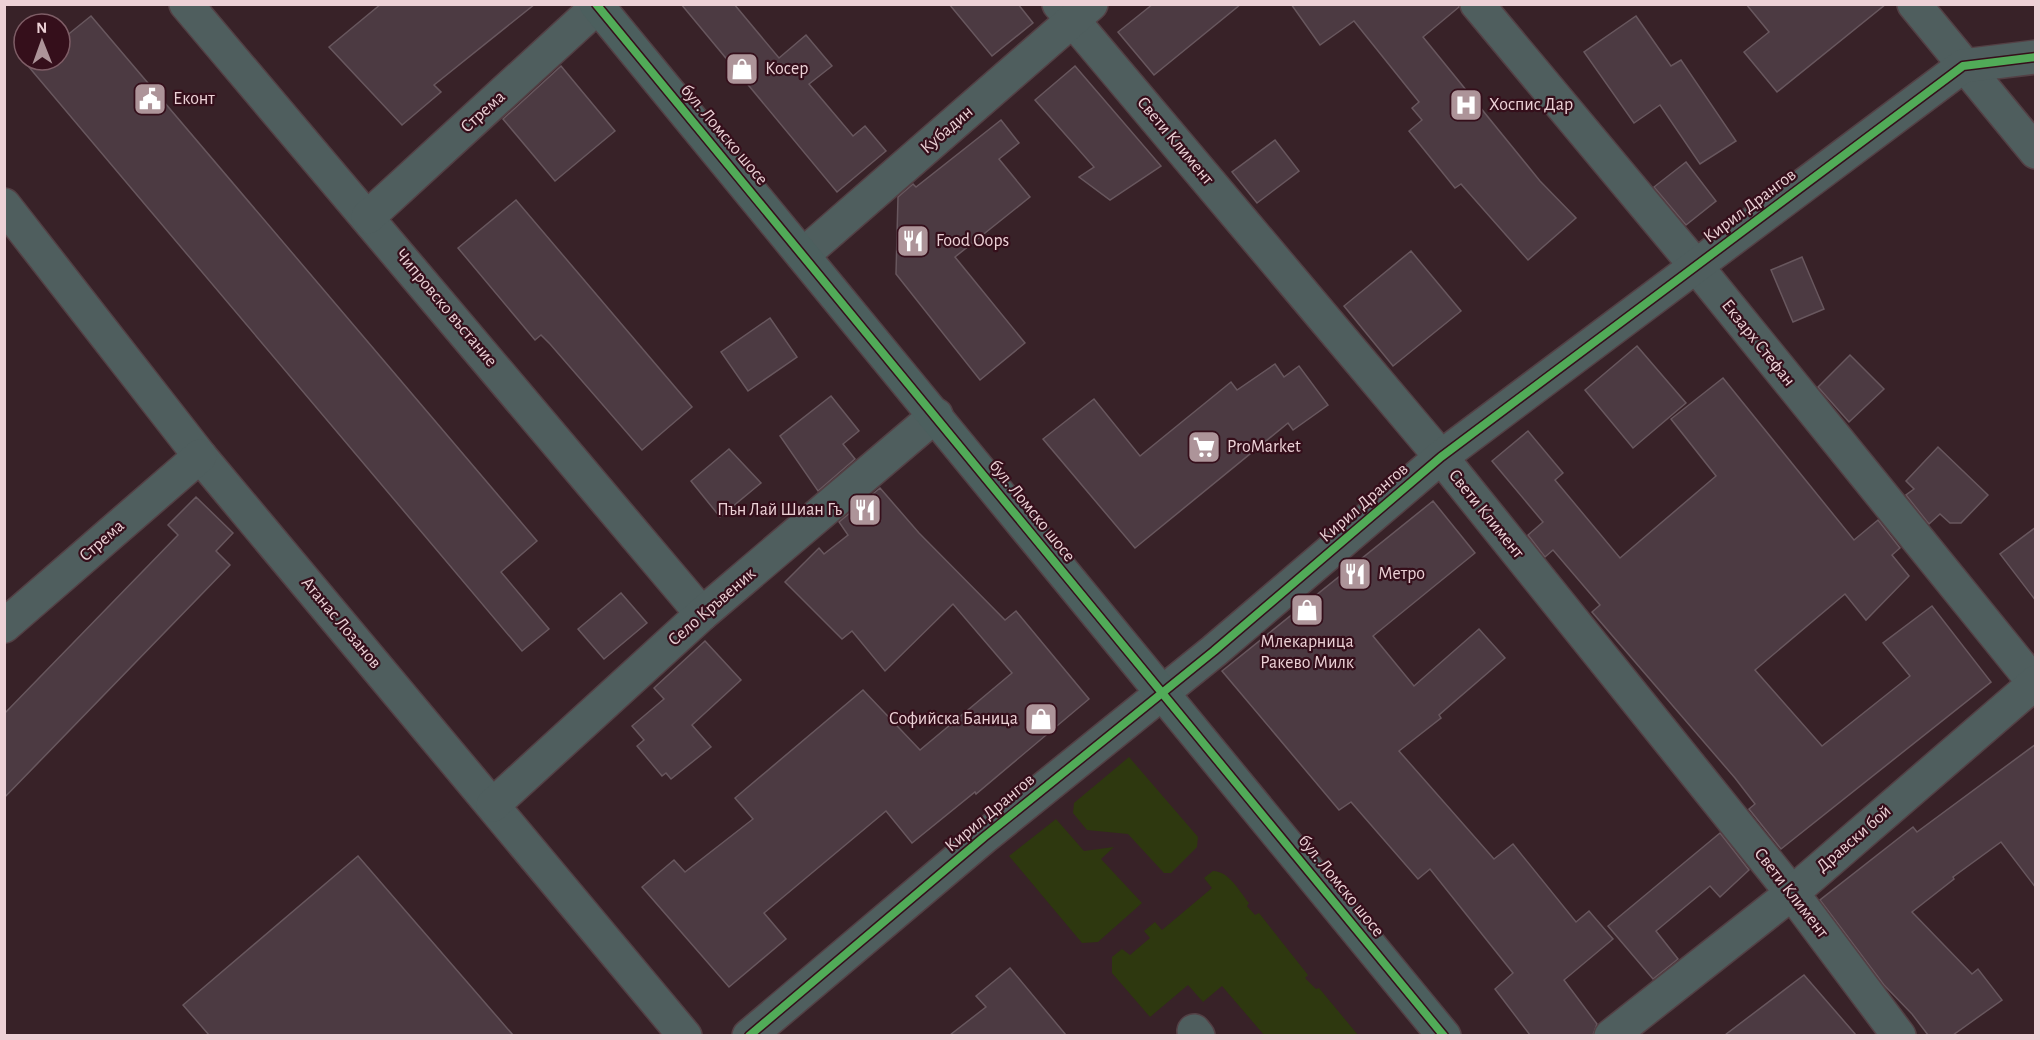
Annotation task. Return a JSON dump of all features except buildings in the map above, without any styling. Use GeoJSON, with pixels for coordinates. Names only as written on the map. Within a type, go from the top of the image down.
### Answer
{"type":"FeatureCollection","features":[{"type":"Feature","properties":{"kind":"main road","name":"бул. Ломско шосе"},"geometry":{"type":"LineString","coordinates":[[597,5],[1444,1035]]}},
{"type":"Feature","properties":{"kind":"street","name":"Чипровско въстание"},"geometry":{"type":"LineString","coordinates":[[186,4],[702,614]]}},
{"type":"Feature","properties":{"kind":"street","name":"Екзарх Стефан"},"geometry":{"type":"LineString","coordinates":[[1477,4],[1696,266],[2035,684]]}},
{"type":"Feature","properties":{"kind":"street"},"geometry":{"type":"LineString","coordinates":[[1914,4],[2036,152]]}},
{"type":"Feature","properties":{"kind":"street","name":"Стрема"},"geometry":{"type":"LineString","coordinates":[[368,217],[597,5]]}},
{"type":"Feature","properties":{"kind":"street","name":"Кубадин"},"geometry":{"type":"LineString","coordinates":[[803,255],[1074,10]]}},
{"type":"Feature","properties":{"kind":"street","name":"Свети Климент"},"geometry":{"type":"LineString","coordinates":[[1074,10],[1441,457],[1792,893],[1899,1035]]}},
{"type":"Feature","properties":{"kind":"street","name":"Кирил Дрангов"},"geometry":{"type":"LineString","coordinates":[[749,1035],[984,837],[1121,725],[1163,694],[1441,457],[1963,66],[2036,57]]}},
{"type":"Feature","properties":{"kind":"street","name":"Атанас Лозанов"},"geometry":{"type":"LineString","coordinates":[[4,205],[201,456],[685,1035]]}},
{"type":"Feature","properties":{"kind":"street","name":"Село Кръвеник"},"geometry":{"type":"LineString","coordinates":[[493,805],[702,614],[936,415]]}},
{"type":"Feature","properties":{"kind":"street","name":"Стрема"},"geometry":{"type":"LineString","coordinates":[[4,626],[201,456]]}},
{"type":"Feature","properties":{"kind":"street","name":"Дравски бой"},"geometry":{"type":"LineString","coordinates":[[1611,1035],[1792,893],[2035,684]]}},
{"type":"Feature","properties":{"kind":"green space"},"geometry":{"type":"Polygon","coordinates":[[[1129,757],[1198,837],[1197,847],[1171,873],[1164,873],[1128,834],[1087,830],[1073,813],[1074,803],[1129,757]]]}},
{"type":"Feature","properties":{"kind":"green space"},"geometry":{"type":"Polygon","coordinates":[[[1056,819],[1084,851],[1114,847],[1101,859],[1142,903],[1098,942],[1082,943],[1009,856],[1056,819]]]}},
{"type":"Feature","properties":{"kind":"green space"},"geometry":{"type":"Polygon","coordinates":[[[1213,871],[1224,874],[1233,882],[1249,903],[1247,906],[1255,915],[1259,913],[1308,975],[1305,978],[1316,989],[1319,988],[1358,1035],[1264,1035],[1222,986],[1203,1002],[1188,985],[1150,1017],[1112,973],[1112,957],[1122,949],[1130,955],[1150,938],[1144,931],[1155,922],[1162,930],[1212,888],[1204,878],[1213,871]]]}},
{"type":"Feature","properties":{"kind":"cycle path"},"geometry":{"type":"LineString","coordinates":[[596,4],[1444,1036]]}},
{"type":"Feature","properties":{"kind":"cycle path"},"geometry":{"type":"LineString","coordinates":[[749,1036],[984,837],[1214,651],[1441,457],[1963,66],[2036,57]]}},
{"type":"Feature","properties":{"kind":"place","name":"Косер"},"geometry":{"type":"Point","coordinates":[742,69]}},
{"type":"Feature","properties":{"kind":"place","name":"Еконт"},"geometry":{"type":"Point","coordinates":[150,99]}},
{"type":"Feature","properties":{"kind":"place","name":"Хоспис Дар"},"geometry":{"type":"Point","coordinates":[1466,105]}},
{"type":"Feature","properties":{"kind":"place","name":"Food Oops"},"geometry":{"type":"Point","coordinates":[913,241]}},
{"type":"Feature","properties":{"kind":"place","name":"ProMarket"},"geometry":{"type":"Point","coordinates":[1204,447]}},
{"type":"Feature","properties":{"kind":"place","name":"Пън Лай Шиан Гъ"},"geometry":{"type":"Point","coordinates":[865,510]}},
{"type":"Feature","properties":{"kind":"place","name":"Метро"},"geometry":{"type":"Point","coordinates":[1355,574]}},
{"type":"Feature","properties":{"kind":"place","name":"Млекарница Ракево Милк"},"geometry":{"type":"Point","coordinates":[1307,610]}},
{"type":"Feature","properties":{"kind":"place","name":"Софийска Баница"},"geometry":{"type":"Point","coordinates":[1041,719]}}]}
